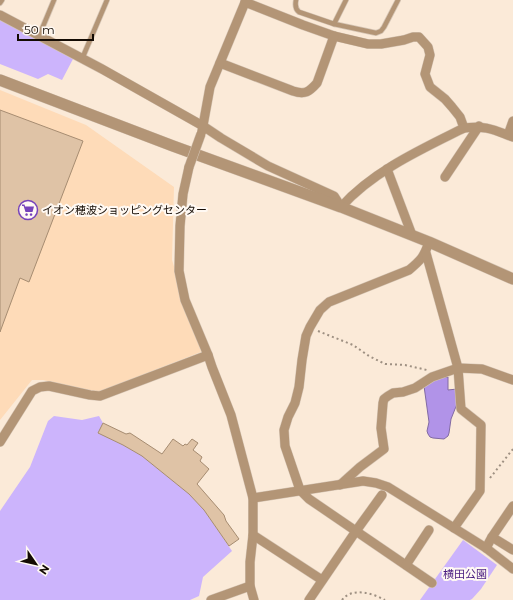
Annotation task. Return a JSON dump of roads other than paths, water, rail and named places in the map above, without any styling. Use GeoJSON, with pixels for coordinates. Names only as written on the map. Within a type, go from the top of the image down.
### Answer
{"type":"FeatureCollection","features":[{"type":"Feature","properties":{"kind":"street"},"geometry":{"type":"LineString","coordinates":[[254,600],[250,586],[250,562],[254,535],[253,498],[231,415],[185,300],[179,271],[180,226],[183,194],[189,167],[202,130],[210,87],[246,1],[303,25],[334,36],[368,44],[381,44],[419,37],[428,47],[430,55],[425,74],[430,87],[445,99],[452,107],[460,117],[464,128]]}},
{"type":"Feature","properties":{"kind":"street"},"geometry":{"type":"LineString","coordinates":[[0,15],[82,59],[202,130],[221,138],[268,166],[334,196],[341,207]]}},
{"type":"Feature","properties":{"kind":"street"},"geometry":{"type":"LineString","coordinates":[[220,63],[293,91],[305,93],[312,89],[317,83],[334,36]]}},
{"type":"Feature","properties":{"kind":"street"},"geometry":{"type":"LineString","coordinates":[[0,80],[172,146],[341,207],[429,242],[513,279]]}},
{"type":"Feature","properties":{"kind":"street"},"geometry":{"type":"LineString","coordinates":[[341,207],[350,196],[386,169],[464,128],[479,126],[486,127],[511,136],[513,121]]}},
{"type":"Feature","properties":{"kind":"street"},"geometry":{"type":"LineString","coordinates":[[445,177],[479,126]]}},
{"type":"Feature","properties":{"kind":"street"},"geometry":{"type":"LineString","coordinates":[[386,169],[412,235]]}},
{"type":"Feature","properties":{"kind":"street"},"geometry":{"type":"LineString","coordinates":[[429,242],[426,253],[420,261],[409,270],[329,302],[320,310],[306,336],[299,387],[295,403],[288,417],[284,430],[285,446],[300,490],[309,499],[432,583]]}},
{"type":"Feature","properties":{"kind":"street"},"geometry":{"type":"LineString","coordinates":[[426,253],[458,368],[461,409],[481,425],[480,491],[454,528]]}},
{"type":"Feature","properties":{"kind":"street"},"geometry":{"type":"LineString","coordinates":[[0,442],[32,392],[40,387],[49,386],[100,396],[208,355]]}},
{"type":"Feature","properties":{"kind":"street"},"geometry":{"type":"LineString","coordinates":[[340,485],[360,466],[384,449],[381,428],[383,403],[384,399],[388,396],[393,393],[403,392],[415,388],[432,377],[458,368],[482,369],[513,380]]}},
{"type":"Feature","properties":{"kind":"street"},"geometry":{"type":"LineString","coordinates":[[253,498],[363,481],[376,483],[388,487],[486,548],[513,569]]}},
{"type":"Feature","properties":{"kind":"street"},"geometry":{"type":"LineString","coordinates":[[309,600],[382,496]]}},
{"type":"Feature","properties":{"kind":"street"},"geometry":{"type":"LineString","coordinates":[[486,548],[513,506]]}},
{"type":"Feature","properties":{"kind":"street"},"geometry":{"type":"LineString","coordinates":[[406,565],[429,530]]}},
{"type":"Feature","properties":{"kind":"street"},"geometry":{"type":"LineString","coordinates":[[254,535],[322,580]]}},
{"type":"Feature","properties":{"kind":"street"},"geometry":{"type":"LineString","coordinates":[[492,537],[513,550]]}},
{"type":"Feature","properties":{"kind":"street"},"geometry":{"type":"LineString","coordinates":[[211,600],[250,586]]}},
{"type":"Feature","properties":{"kind":"lane"},"geometry":{"type":"LineString","coordinates":[[0,4],[2,0]]}},
{"type":"Feature","properties":{"kind":"lane"},"geometry":{"type":"LineString","coordinates":[[39,36],[54,0]]}},
{"type":"Feature","properties":{"kind":"lane"},"geometry":{"type":"LineString","coordinates":[[82,59],[107,0]]}},
{"type":"Feature","properties":{"kind":"lane"},"geometry":{"type":"LineString","coordinates":[[296,0],[295,7],[299,12],[334,24],[376,33],[381,31],[384,27],[398,0]]}},
{"type":"Feature","properties":{"kind":"lane"},"geometry":{"type":"LineString","coordinates":[[334,24],[346,0]]}},
{"type":"Feature","properties":{"kind":"place","name":"イオン穂波ショッピングセンター"},"geometry":{"type":"Point","coordinates":[28,210]}},
{"type":"Feature","properties":{"kind":"park label","name":"横田公園"},"geometry":{"type":"Point","coordinates":[465,574]}}]}
